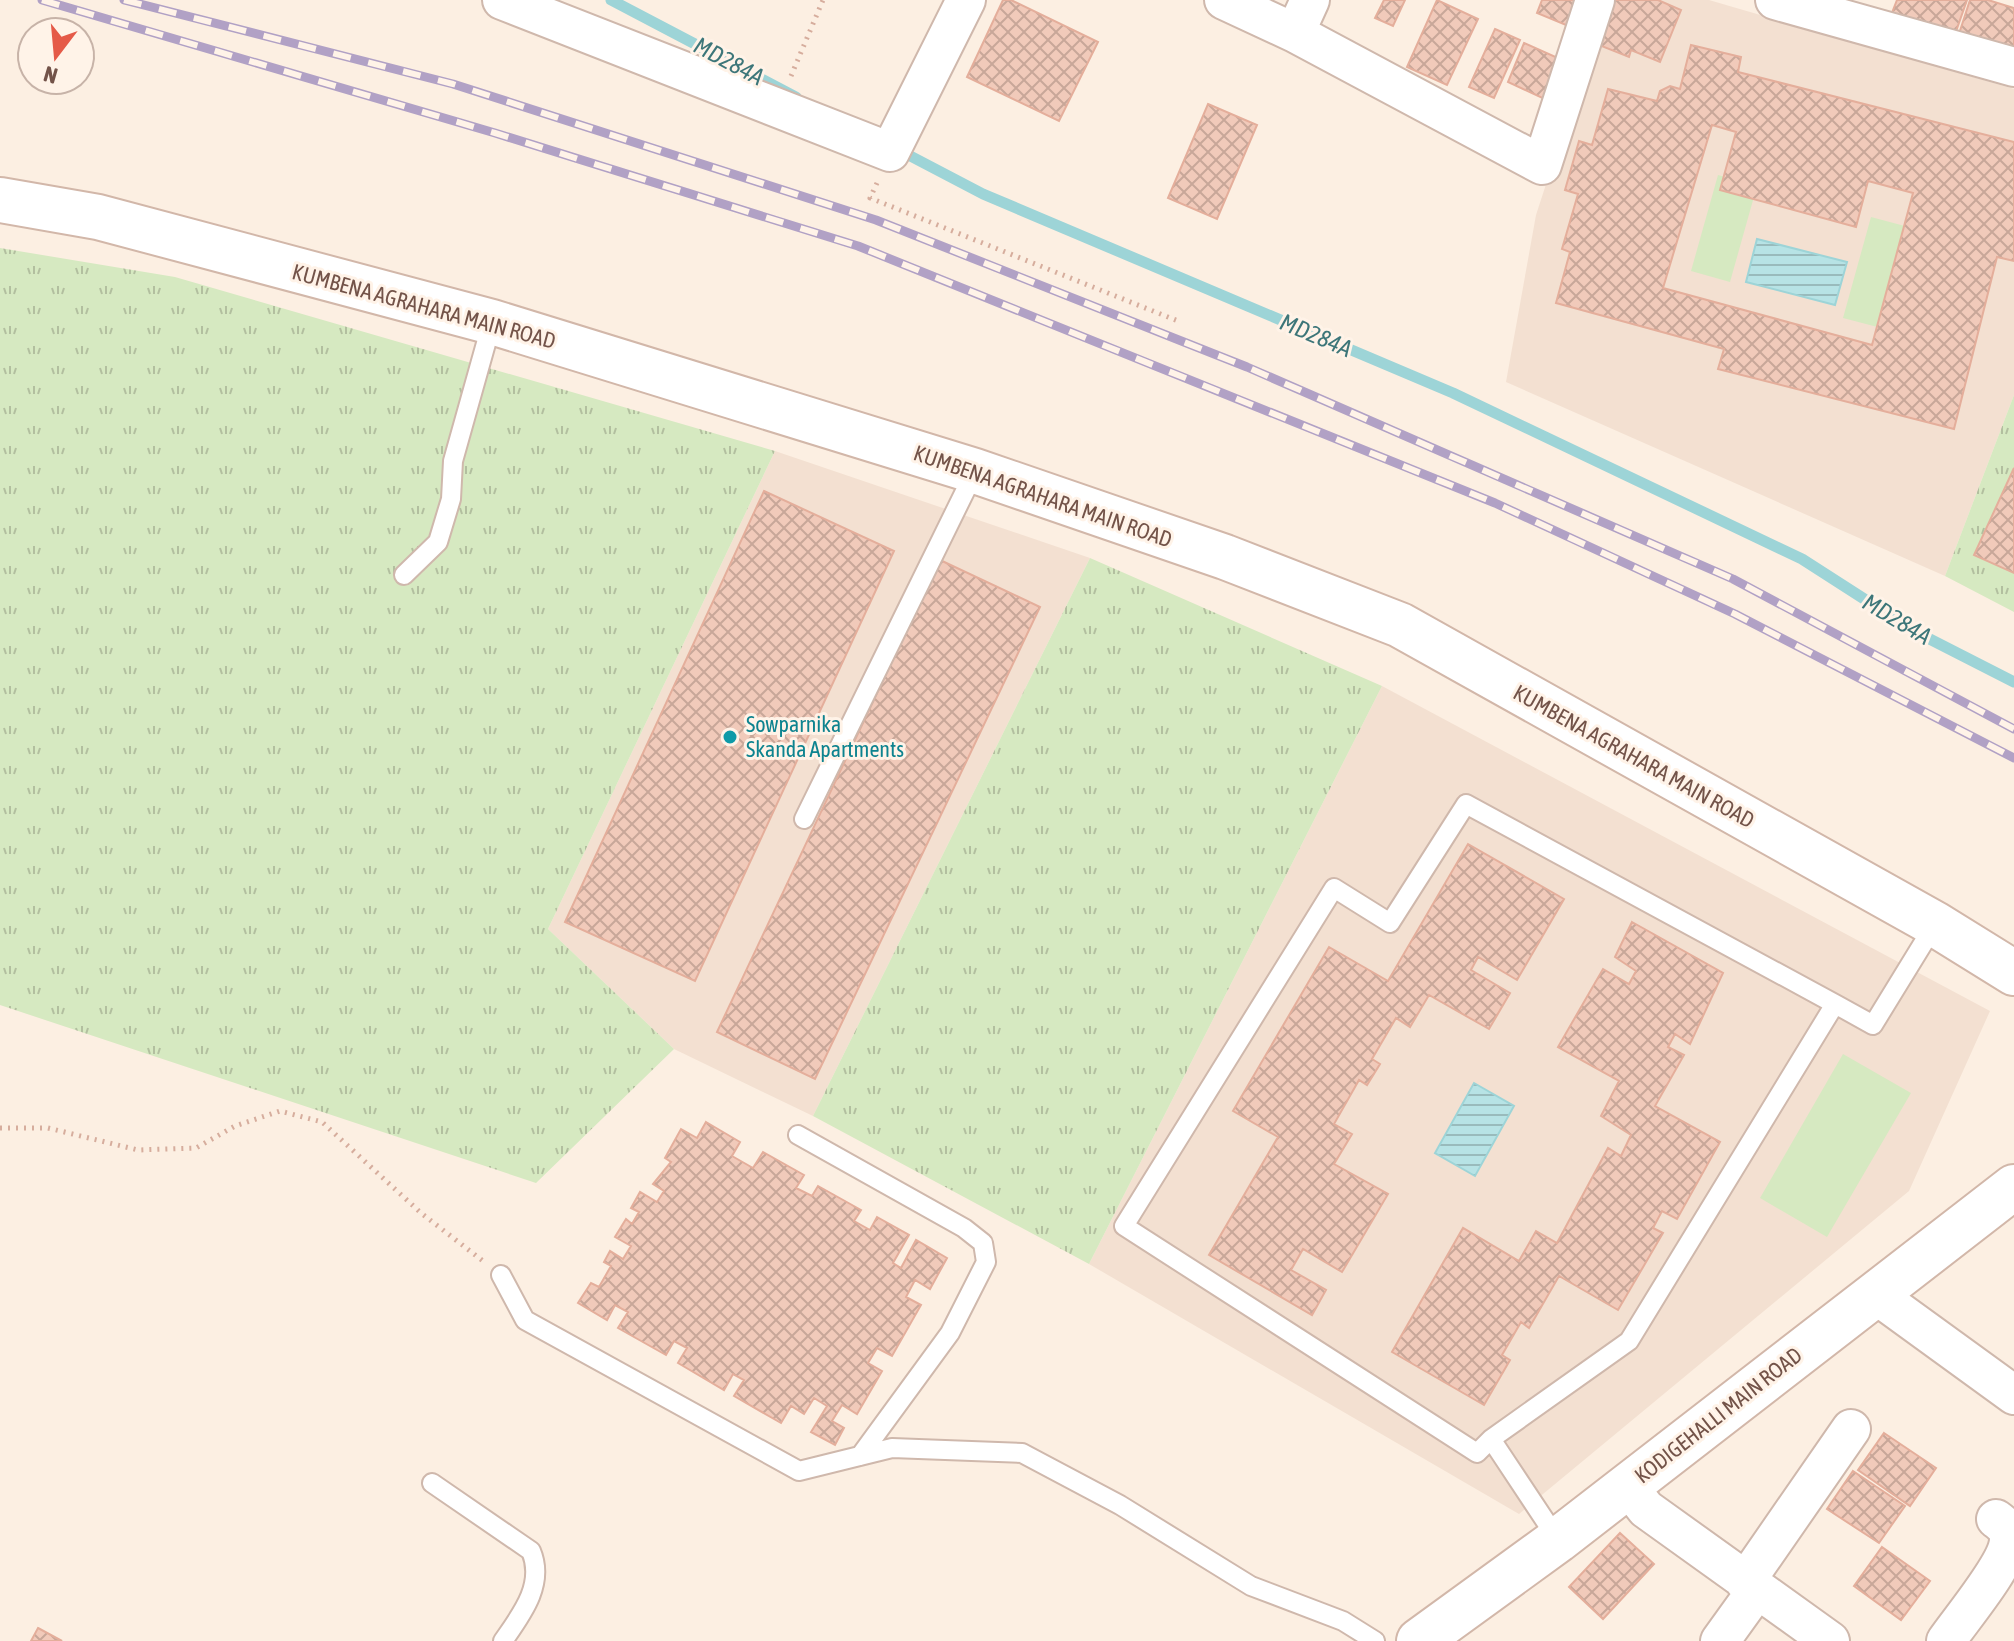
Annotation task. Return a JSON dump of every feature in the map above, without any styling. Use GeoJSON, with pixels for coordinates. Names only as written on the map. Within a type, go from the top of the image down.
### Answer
{"type":"FeatureCollection","features":[{"type":"Feature","properties":{"kind":"street"},"geometry":{"type":"LineString","coordinates":[[502,0],[776,110],[890,152],[956,3]]}},
{"type":"Feature","properties":{"kind":"street"},"geometry":{"type":"LineString","coordinates":[[1224,0],[1303,16],[1542,165],[1595,0]]}},
{"type":"Feature","properties":{"kind":"street"},"geometry":{"type":"LineString","coordinates":[[1775,0],[1879,14],[2014,67]]}},
{"type":"Feature","properties":{"kind":"street","name":"KUMBENA AGRAHARA MAIN ROAD"},"geometry":{"type":"LineString","coordinates":[[0,200],[98,217],[492,322],[975,471],[1225,557],[1400,625],[1935,924],[2014,973]]}},
{"type":"Feature","properties":{"kind":"street","name":"KODIGEHALLI MAIN ROAD"},"geometry":{"type":"LineString","coordinates":[[1419,1641],[1558,1540],[2014,1187]]}},
{"type":"Feature","properties":{"kind":"street"},"geometry":{"type":"LineString","coordinates":[[1875,1294],[2014,1395]]}},
{"type":"Feature","properties":{"kind":"street"},"geometry":{"type":"LineString","coordinates":[[1720,1641],[1750,1586],[1851,1429]]}},
{"type":"Feature","properties":{"kind":"street"},"geometry":{"type":"LineString","coordinates":[[1627,1485],[1646,1509],[1830,1641]]}},
{"type":"Feature","properties":{"kind":"street"},"geometry":{"type":"LineString","coordinates":[[1946,1641],[2003,1558],[2009,1540],[2006,1527],[1996,1519]]}},
{"type":"Feature","properties":{"kind":"lane"},"geometry":{"type":"LineString","coordinates":[[404,575],[438,542],[451,499],[453,461],[492,322]]}},
{"type":"Feature","properties":{"kind":"lane"},"geometry":{"type":"LineString","coordinates":[[804,819],[975,471]]}},
{"type":"Feature","properties":{"kind":"lane"},"geometry":{"type":"LineString","coordinates":[[1835,1004],[1629,1341],[1491,1439],[1477,1453],[1124,1226],[1334,888],[1390,923],[1466,804],[1835,1004],[1873,1025],[1935,924]]}},
{"type":"Feature","properties":{"kind":"lane"},"geometry":{"type":"LineString","coordinates":[[798,1135],[964,1228],[983,1243],[986,1262],[950,1333],[860,1456]]}},
{"type":"Feature","properties":{"kind":"lane"},"geometry":{"type":"LineString","coordinates":[[501,1275],[525,1320],[799,1471],[892,1448],[1022,1453],[1120,1505],[1251,1586],[1343,1621],[1375,1641]]}},
{"type":"Feature","properties":{"kind":"lane"},"geometry":{"type":"LineString","coordinates":[[1491,1439],[1558,1540]]}},
{"type":"Feature","properties":{"kind":"lane"},"geometry":{"type":"LineString","coordinates":[[432,1483],[531,1551],[539,1568],[525,1610],[503,1641]]}},
{"type":"Feature","properties":{"kind":"path"},"geometry":{"type":"LineString","coordinates":[[776,110],[823,0]]}},
{"type":"Feature","properties":{"kind":"path"},"geometry":{"type":"LineString","coordinates":[[890,152],[870,198],[1178,321]]}},
{"type":"Feature","properties":{"kind":"path"},"geometry":{"type":"LineString","coordinates":[[0,1128],[48,1128],[138,1150],[196,1148],[235,1126],[280,1111],[322,1122],[421,1213],[501,1275]]}},
{"type":"Feature","properties":{"kind":"shaded area"},"geometry":{"type":"Polygon","coordinates":[[[1606,0],[1709,0],[2014,89],[2014,395],[1945,576],[1506,382],[1536,215],[1606,0]]]}},
{"type":"Feature","properties":{"kind":"shaded area"},"geometry":{"type":"Polygon","coordinates":[[[775,451],[1090,558],[813,1116],[674,1049],[548,929],[775,451]]]}},
{"type":"Feature","properties":{"kind":"shaded area"},"geometry":{"type":"Polygon","coordinates":[[[1382,686],[1990,1011],[1909,1191],[1519,1514],[1089,1264],[1382,686]]]}},
{"type":"Feature","properties":{"kind":"green space"},"geometry":{"type":"Polygon","coordinates":[[[1718,175],[1757,186],[1730,282],[1691,271],[1718,175]]]}},
{"type":"Feature","properties":{"kind":"green space"},"geometry":{"type":"Polygon","coordinates":[[[1871,217],[1916,229],[1889,330],[1843,318],[1871,217]]]}},
{"type":"Feature","properties":{"kind":"green space"},"geometry":{"type":"Polygon","coordinates":[[[0,248],[175,277],[775,451],[548,929],[674,1049],[536,1183],[0,1005],[0,248]]]}},
{"type":"Feature","properties":{"kind":"green space"},"geometry":{"type":"Polygon","coordinates":[[[2014,395],[2014,612],[1945,576],[2014,395]]]}},
{"type":"Feature","properties":{"kind":"green space"},"geometry":{"type":"Polygon","coordinates":[[[1090,558],[1382,686],[1089,1264],[813,1116],[1090,558]]]}},
{"type":"Feature","properties":{"kind":"green space"},"geometry":{"type":"Polygon","coordinates":[[[1843,1054],[1911,1093],[1827,1237],[1760,1198],[1843,1054]]]}},
{"type":"Feature","properties":{"kind":"water"},"geometry":{"type":"Polygon","coordinates":[[[1757,239],[1847,262],[1835,305],[1746,282],[1757,239]]]}},
{"type":"Feature","properties":{"kind":"water"},"geometry":{"type":"Polygon","coordinates":[[[1474,1083],[1514,1106],[1475,1176],[1435,1153],[1474,1083]]]}},
{"type":"Feature","properties":{"kind":"building"},"geometry":{"type":"Polygon","coordinates":[[[1003,0],[1011,0],[1098,42],[1059,121],[967,77],[1003,0]]]}},
{"type":"Feature","properties":{"kind":"building"},"geometry":{"type":"Polygon","coordinates":[[[1384,0],[1405,0],[1393,26],[1375,18],[1384,0]]]}},
{"type":"Feature","properties":{"kind":"building"},"geometry":{"type":"Polygon","coordinates":[[[1437,0],[1478,19],[1447,85],[1407,67],[1437,0]]]}},
{"type":"Feature","properties":{"kind":"building"},"geometry":{"type":"Polygon","coordinates":[[[1542,0],[1590,0],[1578,30],[1537,13],[1542,0]]]}},
{"type":"Feature","properties":{"kind":"building"},"geometry":{"type":"Polygon","coordinates":[[[1612,0],[1658,0],[1681,10],[1660,62],[1631,50],[1629,57],[1594,43],[1612,0]]]}},
{"type":"Feature","properties":{"kind":"building"},"geometry":{"type":"Polygon","coordinates":[[[1897,0],[1967,0],[1953,40],[1890,18],[1897,0]]]}},
{"type":"Feature","properties":{"kind":"building"},"geometry":{"type":"Polygon","coordinates":[[[1970,0],[1988,0],[2014,8],[2014,58],[1957,40],[1970,0]]]}},
{"type":"Feature","properties":{"kind":"building"},"geometry":{"type":"Polygon","coordinates":[[[1495,29],[1520,40],[1494,98],[1469,87],[1495,29]]]}},
{"type":"Feature","properties":{"kind":"building"},"geometry":{"type":"Polygon","coordinates":[[[1524,43],[1569,63],[1551,102],[1508,82],[1524,43]]]}},
{"type":"Feature","properties":{"kind":"building"},"geometry":{"type":"Polygon","coordinates":[[[1691,45],[1741,57],[1738,72],[2014,142],[2014,261],[1997,257],[1954,429],[1718,369],[1724,349],[1556,303],[1570,252],[1562,249],[1578,194],[1565,190],[1579,141],[1592,145],[1608,89],[1657,101],[1660,91],[1670,86],[1680,89],[1691,45]],[[1712,125],[1663,288],[1872,345],[1913,193],[1868,181],[1856,227],[1720,190],[1736,132],[1712,125]]]}},
{"type":"Feature","properties":{"kind":"building"},"geometry":{"type":"Polygon","coordinates":[[[1208,104],[1257,125],[1217,219],[1168,198],[1208,104]]]}},
{"type":"Feature","properties":{"kind":"building"},"geometry":{"type":"Polygon","coordinates":[[[2014,468],[2014,573],[1974,555],[2014,468]]]}},
{"type":"Feature","properties":{"kind":"building","name":"Sowparnika Skanda Apartments"},"geometry":{"type":"Polygon","coordinates":[[[764,491],[894,551],[695,981],[565,922],[764,491]]]}},
{"type":"Feature","properties":{"kind":"building"},"geometry":{"type":"Polygon","coordinates":[[[940,560],[1040,607],[815,1079],[717,1032],[940,560]]]}},
{"type":"Feature","properties":{"kind":"building"},"geometry":{"type":"Polygon","coordinates":[[[1468,844],[1564,899],[1517,980],[1478,957],[1471,970],[1510,993],[1489,1029],[1429,995],[1410,1027],[1396,1018],[1372,1059],[1380,1064],[1367,1085],[1359,1080],[1334,1124],[1352,1134],[1334,1164],[1388,1194],[1342,1272],[1303,1249],[1291,1270],[1326,1290],[1312,1315],[1209,1255],[1278,1137],[1233,1111],[1329,947],[1388,981],[1468,844]]]}},
{"type":"Feature","properties":{"kind":"building"},"geometry":{"type":"Polygon","coordinates":[[[1632,922],[1723,973],[1690,1044],[1675,1034],[1668,1047],[1684,1055],[1655,1106],[1720,1142],[1677,1219],[1662,1211],[1653,1228],[1663,1233],[1618,1310],[1559,1276],[1529,1328],[1521,1322],[1502,1355],[1510,1360],[1484,1405],[1392,1352],[1463,1228],[1519,1261],[1536,1231],[1557,1243],[1608,1148],[1621,1156],[1631,1135],[1601,1116],[1619,1081],[1558,1047],[1603,969],[1629,984],[1636,971],[1615,957],[1632,922]]]}},
{"type":"Feature","properties":{"kind":"building"},"geometry":{"type":"Polygon","coordinates":[[[706,1122],[740,1142],[732,1156],[753,1168],[763,1152],[804,1175],[796,1188],[812,1196],[818,1186],[861,1210],[854,1221],[870,1230],[877,1217],[909,1235],[893,1263],[901,1268],[916,1240],[947,1258],[930,1289],[915,1280],[906,1297],[921,1305],[892,1356],[877,1348],[868,1363],[882,1371],[857,1414],[842,1405],[832,1421],[844,1428],[835,1445],[811,1432],[827,1406],[814,1398],[804,1414],[791,1406],[781,1423],[734,1396],[744,1380],[733,1374],[724,1390],[678,1363],[687,1348],[674,1341],[666,1355],[618,1328],[628,1312],[615,1305],[607,1320],[578,1303],[591,1283],[599,1287],[611,1266],[604,1262],[610,1251],[623,1259],[631,1246],[615,1237],[626,1219],[632,1224],[639,1212],[631,1208],[640,1192],[657,1202],[664,1191],[653,1184],[671,1162],[665,1158],[681,1129],[697,1138],[706,1122]]]}},
{"type":"Feature","properties":{"kind":"building"},"geometry":{"type":"Polygon","coordinates":[[[1884,1433],[1936,1468],[1910,1506],[1858,1470],[1884,1433]]]}},
{"type":"Feature","properties":{"kind":"building"},"geometry":{"type":"Polygon","coordinates":[[[1853,1471],[1905,1506],[1879,1543],[1827,1509],[1853,1471]]]}},
{"type":"Feature","properties":{"kind":"building"},"geometry":{"type":"Polygon","coordinates":[[[1620,1533],[1654,1564],[1603,1619],[1569,1587],[1620,1533]]]}},
{"type":"Feature","properties":{"kind":"building"},"geometry":{"type":"Polygon","coordinates":[[[1882,1547],[1930,1581],[1901,1620],[1854,1586],[1882,1547]]]}},
{"type":"Feature","properties":{"kind":"building"},"geometry":{"type":"Polygon","coordinates":[[[38,1628],[62,1641],[31,1641],[38,1628]]]}},
{"type":"Feature","properties":{"kind":"waterway","name":"MD284A"},"geometry":{"type":"LineString","coordinates":[[611,0],[796,97]]}},
{"type":"Feature","properties":{"kind":"waterway","name":"MD284A"},"geometry":{"type":"LineString","coordinates":[[897,149],[983,194],[1453,393],[1802,559],[1914,631],[2014,682]]}},
{"type":"Feature","properties":{"kind":"railway"},"geometry":{"type":"LineString","coordinates":[[42,0],[495,133],[858,246],[1495,503],[1735,614],[2014,758]]}},
{"type":"Feature","properties":{"kind":"railway"},"geometry":{"type":"LineString","coordinates":[[124,0],[453,84],[876,220],[1247,367],[1733,579],[2014,729]]}},
{"type":"Feature","properties":{"kind":"place","name":"Sowparnika Skanda Apartments"},"geometry":{"type":"Point","coordinates":[730,737]}}]}
